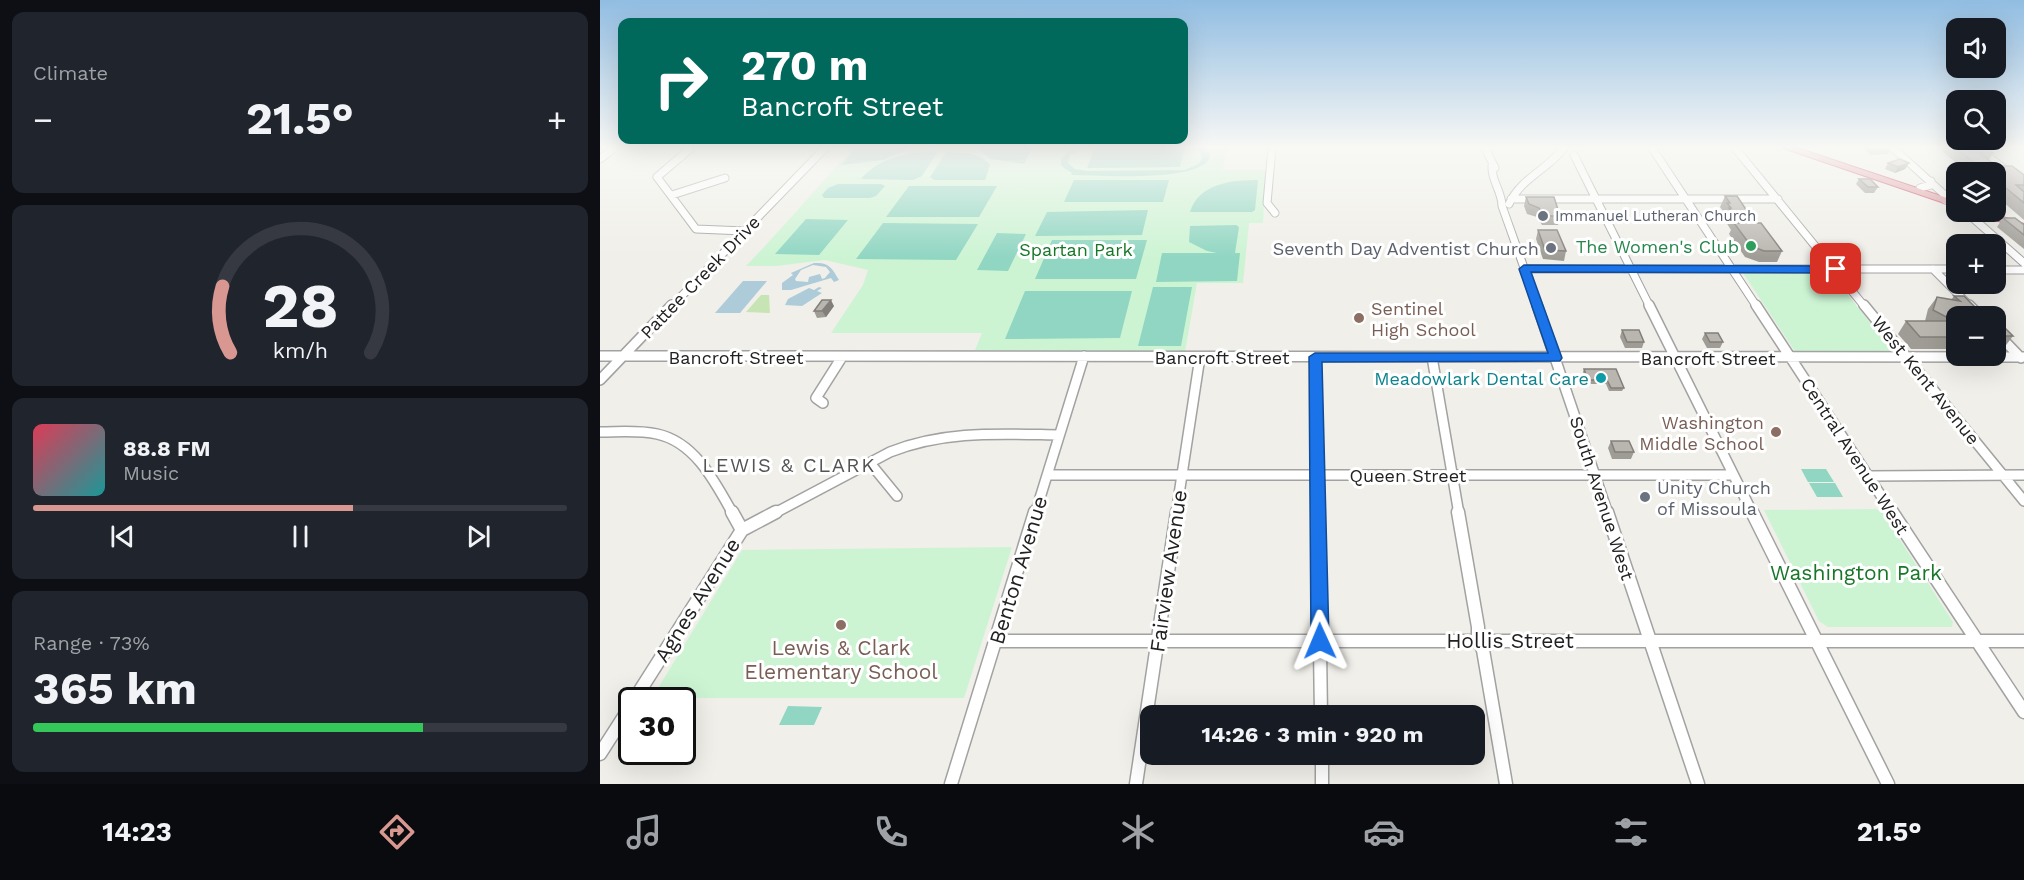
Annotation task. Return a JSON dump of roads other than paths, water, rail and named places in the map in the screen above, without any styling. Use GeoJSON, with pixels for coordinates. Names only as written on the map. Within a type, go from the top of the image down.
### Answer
{"type":"FeatureCollection","features":[{"type":"Feature","properties":{"kind":"highway"},"geometry":{"type":"LineString","coordinates":[[1902,185],[1946,198]]}},
{"type":"Feature","properties":{"kind":"highway"},"geometry":{"type":"LineString","coordinates":[[1910,185],[1946,198]]}},
{"type":"Feature","properties":{"kind":"highway"},"geometry":{"type":"LineString","coordinates":[[2006,219],[2024,225]]}},
{"type":"Feature","properties":{"kind":"street"},"geometry":{"type":"LineString","coordinates":[[663,185],[696,229],[745,231]]}},
{"type":"Feature","properties":{"kind":"street"},"geometry":{"type":"LineString","coordinates":[[672,195],[703,185]]}},
{"type":"Feature","properties":{"kind":"street","name":"Pattee Creek Drive"},"geometry":{"type":"LineString","coordinates":[[600,380],[790,185]]}},
{"type":"Feature","properties":{"kind":"street"},"geometry":{"type":"LineString","coordinates":[[1269,185],[1268,203],[1275,213]]}},
{"type":"Feature","properties":{"kind":"street","name":"South Avenue West"},"geometry":{"type":"LineString","coordinates":[[1495,185],[1503,198],[1502,206],[1556,358],[1698,784]]}},
{"type":"Feature","properties":{"kind":"street","name":"South Avenue West"},"geometry":{"type":"LineString","coordinates":[[1502,185],[1511,200]]}},
{"type":"Feature","properties":{"kind":"street"},"geometry":{"type":"LineString","coordinates":[[1506,213],[1520,185]]}},
{"type":"Feature","properties":{"kind":"street"},"geometry":{"type":"LineString","coordinates":[[1589,185],[1888,784]]}},
{"type":"Feature","properties":{"kind":"street","name":"Central Avenue West"},"geometry":{"type":"LineString","coordinates":[[1676,185],[2024,712]]}},
{"type":"Feature","properties":{"kind":"street","name":"West Kent Avenue"},"geometry":{"type":"LineString","coordinates":[[1766,185],[2024,501]]}},
{"type":"Feature","properties":{"kind":"street"},"geometry":{"type":"LineString","coordinates":[[1920,188],[1931,185]]}},
{"type":"Feature","properties":{"kind":"street"},"geometry":{"type":"LineString","coordinates":[[1935,185],[1946,195]]}},
{"type":"Feature","properties":{"kind":"street"},"geometry":{"type":"LineString","coordinates":[[1511,200],[1778,199]]}},
{"type":"Feature","properties":{"kind":"street"},"geometry":{"type":"LineString","coordinates":[[1983,222],[2024,263]]}},
{"type":"Feature","properties":{"kind":"street"},"geometry":{"type":"LineString","coordinates":[[1524,269],[1946,269]]}},
{"type":"Feature","properties":{"kind":"street"},"geometry":{"type":"LineString","coordinates":[[1933,269],[1970,306]]}},
{"type":"Feature","properties":{"kind":"street"},"geometry":{"type":"LineString","coordinates":[[2006,270],[2024,270]]}},
{"type":"Feature","properties":{"kind":"street"},"geometry":{"type":"LineString","coordinates":[[2006,343],[2023,359]]}},
{"type":"Feature","properties":{"kind":"street","name":"Bancroft Street"},"geometry":{"type":"LineString","coordinates":[[600,356],[2023,359]]}},
{"type":"Feature","properties":{"kind":"street","name":"Benton Avenue"},"geometry":{"type":"LineString","coordinates":[[951,784],[1084,356]]}},
{"type":"Feature","properties":{"kind":"street"},"geometry":{"type":"LineString","coordinates":[[823,403],[816,398],[842,357]]}},
{"type":"Feature","properties":{"kind":"street","name":"Fairview Avenue"},"geometry":{"type":"LineString","coordinates":[[1136,784],[1200,357]]}},
{"type":"Feature","properties":{"kind":"street"},"geometry":{"type":"LineString","coordinates":[[1315,357],[1321,705]]}},
{"type":"Feature","properties":{"kind":"street"},"geometry":{"type":"LineString","coordinates":[[1432,357],[1478,627],[1478,640],[1483,650],[1506,784]]}},
{"type":"Feature","properties":{"kind":"street"},"geometry":{"type":"LineString","coordinates":[[600,432],[663,435],[680,442],[695,455],[742,530],[902,446],[949,435],[1059,435]]}},
{"type":"Feature","properties":{"kind":"street"},"geometry":{"type":"LineString","coordinates":[[870,463],[897,496]]}},
{"type":"Feature","properties":{"kind":"street","name":"Queen Street"},"geometry":{"type":"LineString","coordinates":[[1047,475],[1733,475]]}},
{"type":"Feature","properties":{"kind":"street"},"geometry":{"type":"LineString","coordinates":[[1869,476],[2024,475]]}},
{"type":"Feature","properties":{"kind":"street","name":"Agnes Avenue"},"geometry":{"type":"LineString","coordinates":[[642,687],[742,530]]}},
{"type":"Feature","properties":{"kind":"street","name":"Hollis Street"},"geometry":{"type":"LineString","coordinates":[[997,641],[1649,639],[2024,641]]}},
{"type":"Feature","properties":{"kind":"street"},"geometry":{"type":"LineString","coordinates":[[600,754],[618,726]]}},
{"type":"Feature","properties":{"kind":"street"},"geometry":{"type":"LineString","coordinates":[[1322,765],[1322,784]]}},
{"type":"Feature","properties":{"kind":"water"},"geometry":{"type":"Polygon","coordinates":[[[814,263],[823,264],[832,269],[839,280],[834,282],[831,278],[791,290],[782,290],[782,283],[793,275],[791,273],[814,263]],[[813,265],[801,270],[795,279],[808,282],[809,277],[820,274],[822,279],[825,278],[830,272],[826,267],[813,265]]]}},
{"type":"Feature","properties":{"kind":"water"},"geometry":{"type":"Polygon","coordinates":[[[743,281],[767,281],[740,313],[715,313],[743,281]]]}},
{"type":"Feature","properties":{"kind":"water"},"geometry":{"type":"Polygon","coordinates":[[[809,288],[814,290],[822,288],[817,291],[822,293],[802,306],[785,305],[788,299],[809,288]]]}},
{"type":"Feature","properties":{"kind":"place","name":"Immanuel Lutheran Church"},"geometry":{"type":"Point","coordinates":[1543,216]}},
{"type":"Feature","properties":{"kind":"place","name":"The Women's Club"},"geometry":{"type":"Point","coordinates":[1751,246]}},
{"type":"Feature","properties":{"kind":"place","name":"Seventh Day Adventist Church"},"geometry":{"type":"Point","coordinates":[1551,248]}},
{"type":"Feature","properties":{"kind":"place","name":"Sentinel High School"},"geometry":{"type":"Point","coordinates":[1359,318]}},
{"type":"Feature","properties":{"kind":"place","name":"Meadowlark Dental Care"},"geometry":{"type":"Point","coordinates":[1601,378]}},
{"type":"Feature","properties":{"kind":"place","name":"Washington Middle School"},"geometry":{"type":"Point","coordinates":[1776,432]}},
{"type":"Feature","properties":{"kind":"place","name":"Unity Church of Missoula"},"geometry":{"type":"Point","coordinates":[1645,497]}},
{"type":"Feature","properties":{"kind":"place","name":"Lewis & Clark Elementary School"},"geometry":{"type":"Point","coordinates":[841,625]}},
{"type":"Feature","properties":{"kind":"district","name":"LEWIS & CLARK"},"geometry":{"type":"Point","coordinates":[789,465]}},
{"type":"Feature","properties":{"kind":"park label","name":"Spartan Park"},"geometry":{"type":"Point","coordinates":[1076,249]}},
{"type":"Feature","properties":{"kind":"park label","name":"Washington Park"},"geometry":{"type":"Point","coordinates":[1856,572]}}]}
